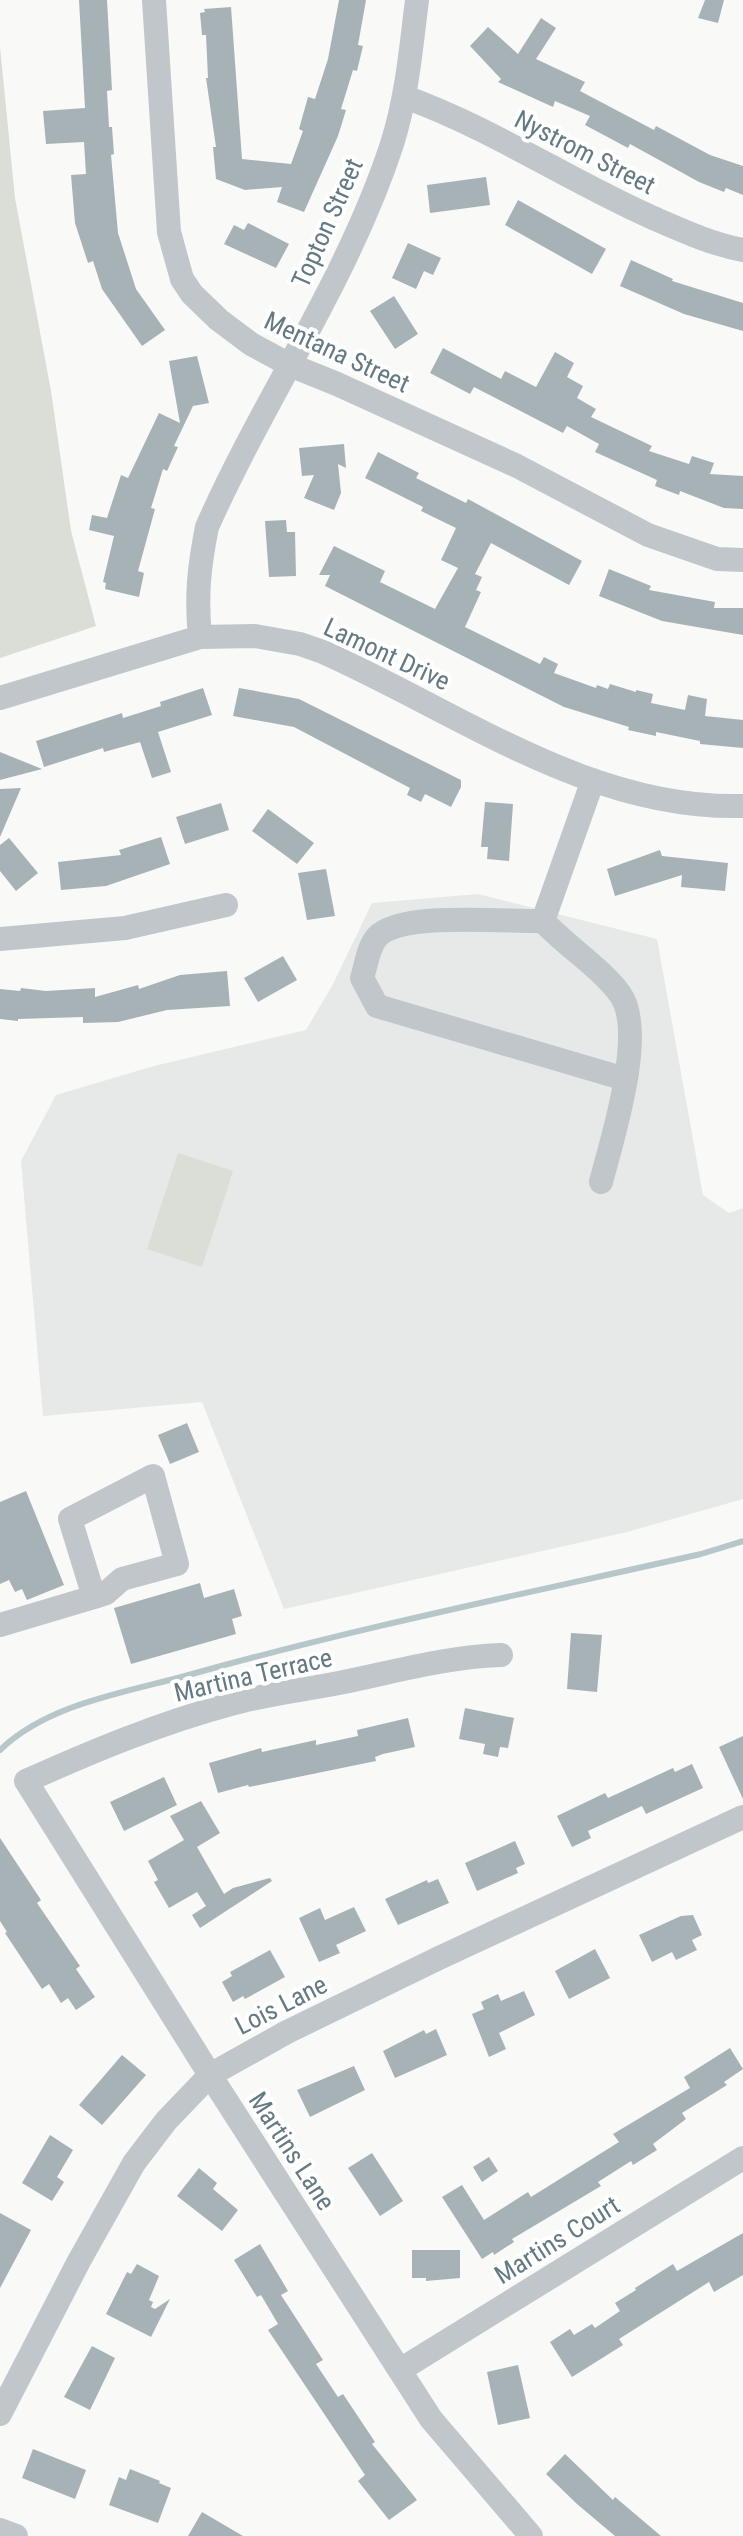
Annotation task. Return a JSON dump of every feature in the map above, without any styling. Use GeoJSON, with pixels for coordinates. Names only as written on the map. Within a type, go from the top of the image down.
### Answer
{"type":"FeatureCollection","features":[{"type":"Feature","properties":{"kind":"street","name":"Mentana Street"},"geometry":{"type":"LineString","coordinates":[[154,0],[169,232],[182,279],[192,294],[219,320],[251,344],[290,365],[517,466],[648,535],[717,559],[743,560]]}},
{"type":"Feature","properties":{"kind":"street","name":"Topton Street"},"geometry":{"type":"LineString","coordinates":[[200,637],[196,598],[207,527],[361,223],[392,144],[405,97],[417,0]]}},
{"type":"Feature","properties":{"kind":"street","name":"Nystrom Street"},"geometry":{"type":"LineString","coordinates":[[405,97],[439,109],[624,205],[697,237],[743,250]]}},
{"type":"Feature","properties":{"kind":"street","name":"Lamont Drive"},"geometry":{"type":"LineString","coordinates":[[0,698],[200,637],[255,636],[300,644],[323,652],[552,765],[593,780],[692,803],[743,806]]}},
{"type":"Feature","properties":{"kind":"street"},"geometry":{"type":"LineString","coordinates":[[543,921],[593,780]]}},
{"type":"Feature","properties":{"kind":"street"},"geometry":{"type":"LineString","coordinates":[[0,939],[125,928],[226,905]]}},
{"type":"Feature","properties":{"kind":"street"},"geometry":{"type":"LineString","coordinates":[[601,1182],[625,1079],[630,1031],[627,1008],[621,995],[604,976],[562,942],[543,921],[442,920],[393,927],[378,936],[362,978],[377,1006],[625,1079]]}},
{"type":"Feature","properties":{"kind":"street"},"geometry":{"type":"LineString","coordinates":[[0,1625],[94,1597],[106,1593],[122,1579],[177,1564],[153,1476],[70,1519],[94,1597]]}},
{"type":"Feature","properties":{"kind":"street","name":"Martina Terrace"},"geometry":{"type":"LineString","coordinates":[[26,1781],[151,1729],[235,1703],[429,1662],[501,1655]]}},
{"type":"Feature","properties":{"kind":"street","name":"Martins Lane"},"geometry":{"type":"LineString","coordinates":[[26,1781],[431,2419],[531,2536]]}},
{"type":"Feature","properties":{"kind":"street","name":"Lois Lane"},"geometry":{"type":"LineString","coordinates":[[0,2414],[134,2163],[166,2121],[210,2075],[287,2032],[439,1958],[743,1817]]}},
{"type":"Feature","properties":{"kind":"street","name":"Martins Court"},"geometry":{"type":"LineString","coordinates":[[400,2370],[743,2158]]}},
{"type":"Feature","properties":{"kind":"street"},"geometry":{"type":"LineString","coordinates":[[0,2530],[16,2536]]}},
{"type":"Feature","properties":{"kind":"shaded area"},"geometry":{"type":"Polygon","coordinates":[[[0,47],[15,198],[51,391],[71,531],[96,626],[0,658],[0,47]]]}},
{"type":"Feature","properties":{"kind":"shaded area"},"geometry":{"type":"Polygon","coordinates":[[[478,894],[657,939],[703,1195],[729,1213],[743,1208],[743,1499],[627,1532],[284,1609],[202,1402],[43,1416],[21,1161],[56,1095],[154,1066],[306,1030],[333,984],[372,903],[478,894]]]}},
{"type":"Feature","properties":{"kind":"shaded area"},"geometry":{"type":"Polygon","coordinates":[[[178,1153],[233,1171],[202,1267],[147,1249],[178,1153]]]}},
{"type":"Feature","properties":{"kind":"building"},"geometry":{"type":"Polygon","coordinates":[[[79,0],[107,0],[112,90],[107,91],[118,233],[136,289],[165,330],[142,346],[102,289],[93,261],[88,263],[75,223],[71,175],[86,174],[84,142],[46,144],[43,111],[85,108],[79,0]]]}},
{"type":"Feature","properties":{"kind":"building"},"geometry":{"type":"Polygon","coordinates":[[[339,0],[366,0],[358,45],[363,46],[357,71],[353,70],[341,109],[346,110],[338,136],[304,212],[277,202],[282,187],[245,190],[216,179],[213,147],[216,147],[206,78],[206,35],[202,35],[200,13],[205,12],[204,9],[231,7],[242,159],[291,164],[303,131],[299,129],[308,97],[315,99],[328,59],[339,0]]]}},
{"type":"Feature","properties":{"kind":"building"},"geometry":{"type":"Polygon","coordinates":[[[705,0],[724,0],[718,23],[698,18],[705,0]]]}},
{"type":"Feature","properties":{"kind":"building"},"geometry":{"type":"Polygon","coordinates":[[[541,18],[556,28],[536,59],[585,82],[580,91],[654,130],[656,126],[710,155],[743,166],[743,195],[726,188],[724,192],[699,182],[630,144],[628,148],[585,125],[590,116],[555,101],[553,107],[498,82],[501,79],[470,46],[488,27],[518,54],[541,18]]]}},
{"type":"Feature","properties":{"kind":"building"},"geometry":{"type":"Polygon","coordinates":[[[486,177],[490,205],[430,213],[427,185],[486,177]]]}},
{"type":"Feature","properties":{"kind":"building"},"geometry":{"type":"Polygon","coordinates":[[[518,200],[606,249],[592,274],[505,225],[518,200]]]}},
{"type":"Feature","properties":{"kind":"building"},"geometry":{"type":"Polygon","coordinates":[[[248,223],[289,244],[276,268],[224,244],[234,225],[244,230],[248,223]]]}},
{"type":"Feature","properties":{"kind":"building"},"geometry":{"type":"Polygon","coordinates":[[[408,243],[441,258],[433,275],[424,271],[416,289],[392,278],[408,243]]]}},
{"type":"Feature","properties":{"kind":"building"},"geometry":{"type":"Polygon","coordinates":[[[631,260],[672,281],[743,303],[743,331],[684,314],[620,286],[631,260]]]}},
{"type":"Feature","properties":{"kind":"building"},"geometry":{"type":"Polygon","coordinates":[[[394,296],[418,334],[395,349],[370,311],[394,296]]]}},
{"type":"Feature","properties":{"kind":"building"},"geometry":{"type":"Polygon","coordinates":[[[443,348],[501,379],[505,371],[536,387],[555,352],[574,363],[567,377],[583,386],[577,398],[596,409],[591,417],[652,446],[649,451],[689,464],[692,456],[714,463],[710,474],[743,476],[743,509],[724,508],[680,491],[679,495],[655,486],[657,480],[595,452],[599,444],[567,426],[563,433],[474,387],[470,394],[430,373],[443,348]]]}},
{"type":"Feature","properties":{"kind":"building"},"geometry":{"type":"Polygon","coordinates":[[[197,356],[209,403],[193,406],[174,446],[178,447],[167,471],[163,469],[138,571],[144,573],[139,597],[105,589],[106,583],[103,582],[114,536],[89,530],[92,515],[107,518],[121,475],[128,478],[159,413],[180,423],[169,361],[197,356]]]}},
{"type":"Feature","properties":{"kind":"building"},"geometry":{"type":"Polygon","coordinates":[[[344,444],[346,468],[338,464],[341,493],[334,510],[304,498],[314,475],[302,476],[299,448],[344,444]]]}},
{"type":"Feature","properties":{"kind":"building"},"geometry":{"type":"Polygon","coordinates":[[[378,452],[419,473],[416,478],[466,503],[468,499],[582,561],[569,585],[491,543],[475,574],[482,577],[476,590],[481,592],[465,627],[540,664],[544,657],[558,664],[554,673],[596,688],[597,685],[608,689],[610,684],[653,694],[651,703],[685,710],[688,695],[707,699],[705,716],[743,720],[743,748],[700,744],[700,741],[656,732],[656,736],[628,730],[629,727],[564,707],[325,586],[330,575],[319,575],[334,546],[385,571],[380,582],[435,609],[458,568],[441,560],[456,528],[421,511],[423,507],[365,478],[378,452]]]}},
{"type":"Feature","properties":{"kind":"building"},"geometry":{"type":"Polygon","coordinates":[[[286,520],[287,532],[295,532],[296,576],[269,577],[265,521],[286,520]]]}},
{"type":"Feature","properties":{"kind":"building"},"geometry":{"type":"Polygon","coordinates":[[[609,569],[651,586],[649,590],[715,602],[714,608],[743,608],[743,635],[662,621],[599,596],[609,569]]]}},
{"type":"Feature","properties":{"kind":"building"},"geometry":{"type":"Polygon","coordinates":[[[203,688],[212,715],[158,732],[171,772],[152,778],[140,742],[104,752],[103,748],[44,767],[36,741],[122,713],[123,718],[161,706],[160,702],[203,688]]]}},
{"type":"Feature","properties":{"kind":"building"},"geometry":{"type":"Polygon","coordinates":[[[239,688],[299,699],[461,780],[461,787],[451,807],[425,794],[421,802],[407,795],[410,788],[294,727],[233,716],[239,688]]]}},
{"type":"Feature","properties":{"kind":"building"},"geometry":{"type":"Polygon","coordinates":[[[0,752],[42,769],[0,780],[0,752]]]}},
{"type":"Feature","properties":{"kind":"building"},"geometry":{"type":"Polygon","coordinates":[[[21,788],[0,837],[0,789],[21,788]]]}},
{"type":"Feature","properties":{"kind":"building"},"geometry":{"type":"Polygon","coordinates":[[[485,802],[513,804],[509,861],[487,859],[488,847],[481,847],[485,802]]]}},
{"type":"Feature","properties":{"kind":"building"},"geometry":{"type":"Polygon","coordinates":[[[221,803],[229,830],[185,844],[176,817],[221,803]]]}},
{"type":"Feature","properties":{"kind":"building"},"geometry":{"type":"Polygon","coordinates":[[[268,809],[314,843],[297,864],[252,831],[268,809]]]}},
{"type":"Feature","properties":{"kind":"building"},"geometry":{"type":"Polygon","coordinates":[[[161,837],[170,864],[106,886],[61,890],[58,862],[121,855],[119,850],[161,837]]]}},
{"type":"Feature","properties":{"kind":"building"},"geometry":{"type":"Polygon","coordinates":[[[9,838],[38,873],[16,891],[0,871],[0,845],[9,838]]]}},
{"type":"Feature","properties":{"kind":"building"},"geometry":{"type":"Polygon","coordinates":[[[660,850],[662,856],[728,863],[725,891],[681,887],[682,875],[615,896],[607,869],[660,850]]]}},
{"type":"Feature","properties":{"kind":"building"},"geometry":{"type":"Polygon","coordinates":[[[326,869],[335,916],[307,920],[298,873],[326,869]]]}},
{"type":"Feature","properties":{"kind":"building"},"geometry":{"type":"Polygon","coordinates":[[[283,956],[297,980],[258,1002],[244,978],[283,956]]]}},
{"type":"Feature","properties":{"kind":"building"},"geometry":{"type":"Polygon","coordinates":[[[227,971],[230,1006],[167,1010],[118,1022],[83,1023],[83,1017],[18,1021],[0,1019],[0,989],[46,991],[95,988],[95,997],[138,985],[139,989],[180,975],[227,971]]]}},
{"type":"Feature","properties":{"kind":"building"},"geometry":{"type":"Polygon","coordinates":[[[187,1423],[199,1452],[170,1464],[158,1435],[187,1423]]]}},
{"type":"Feature","properties":{"kind":"building"},"geometry":{"type":"Polygon","coordinates":[[[26,1491],[64,1585],[27,1600],[22,1589],[15,1592],[9,1580],[0,1584],[0,1502],[26,1491]]]}},
{"type":"Feature","properties":{"kind":"building"},"geometry":{"type":"Polygon","coordinates":[[[200,1583],[204,1598],[234,1589],[242,1616],[232,1619],[236,1634],[131,1664],[114,1608],[200,1583]]]}},
{"type":"Feature","properties":{"kind":"building"},"geometry":{"type":"Polygon","coordinates":[[[571,1633],[602,1635],[597,1692],[567,1689],[571,1633]]]}},
{"type":"Feature","properties":{"kind":"building"},"geometry":{"type":"Polygon","coordinates":[[[465,1708],[514,1718],[508,1748],[500,1747],[498,1757],[483,1754],[485,1744],[459,1739],[465,1708]]]}},
{"type":"Feature","properties":{"kind":"building"},"geometry":{"type":"Polygon","coordinates":[[[408,1718],[415,1747],[383,1754],[375,1757],[376,1761],[218,1793],[209,1763],[261,1748],[262,1752],[316,1740],[316,1745],[358,1736],[357,1730],[408,1718]]]}},
{"type":"Feature","properties":{"kind":"building"},"geometry":{"type":"Polygon","coordinates":[[[743,1736],[743,1799],[719,1747],[743,1736]]]}},
{"type":"Feature","properties":{"kind":"building"},"geometry":{"type":"Polygon","coordinates":[[[692,1764],[703,1788],[646,1814],[642,1806],[588,1831],[591,1838],[572,1847],[557,1816],[605,1793],[608,1798],[673,1768],[675,1772],[692,1764]]]}},
{"type":"Feature","properties":{"kind":"building"},"geometry":{"type":"Polygon","coordinates":[[[164,1777],[177,1805],[124,1831],[110,1802],[164,1777]]]}},
{"type":"Feature","properties":{"kind":"building"},"geometry":{"type":"Polygon","coordinates":[[[201,1801],[220,1833],[197,1847],[224,1894],[233,1888],[270,1878],[272,1881],[200,1928],[192,1915],[206,1906],[197,1892],[169,1908],[154,1882],[158,1880],[148,1861],[184,1840],[170,1816],[201,1801]]]}},
{"type":"Feature","properties":{"kind":"building"},"geometry":{"type":"Polygon","coordinates":[[[0,1838],[41,1900],[37,1903],[80,1966],[76,1969],[95,1997],[76,2010],[68,1998],[61,2003],[49,1984],[42,1989],[5,1933],[0,1921],[0,1838]]]}},
{"type":"Feature","properties":{"kind":"building"},"geometry":{"type":"Polygon","coordinates":[[[515,1841],[525,1864],[516,1868],[518,1873],[477,1891],[465,1863],[515,1841]]]}},
{"type":"Feature","properties":{"kind":"building"},"geometry":{"type":"Polygon","coordinates":[[[438,1879],[449,1903],[398,1925],[385,1899],[427,1880],[428,1883],[438,1879]]]}},
{"type":"Feature","properties":{"kind":"building"},"geometry":{"type":"Polygon","coordinates":[[[354,1907],[366,1931],[336,1945],[340,1953],[319,1962],[299,1918],[320,1908],[325,1920],[354,1907]]]}},
{"type":"Feature","properties":{"kind":"building"},"geometry":{"type":"Polygon","coordinates":[[[693,1915],[702,1935],[692,1940],[697,1950],[676,1960],[672,1952],[652,1962],[639,1935],[681,1916],[693,1915]]]}},
{"type":"Feature","properties":{"kind":"building"},"geometry":{"type":"Polygon","coordinates":[[[595,1949],[610,1978],[569,1999],[555,1971],[595,1949]]]}},
{"type":"Feature","properties":{"kind":"building"},"geometry":{"type":"Polygon","coordinates":[[[270,1950],[285,1977],[245,1999],[243,1996],[233,2002],[222,1982],[232,1976],[230,1972],[270,1950]]]}},
{"type":"Feature","properties":{"kind":"building"},"geometry":{"type":"Polygon","coordinates":[[[524,1991],[535,2015],[499,2033],[506,2049],[489,2057],[472,2014],[484,2009],[481,2002],[498,1994],[501,2001],[524,1991]]]}},
{"type":"Feature","properties":{"kind":"building"},"geometry":{"type":"Polygon","coordinates":[[[436,2029],[447,2055],[395,2078],[383,2051],[424,2030],[426,2034],[436,2029]]]}},
{"type":"Feature","properties":{"kind":"building"},"geometry":{"type":"Polygon","coordinates":[[[730,2048],[743,2069],[724,2082],[727,2085],[682,2113],[686,2119],[653,2144],[657,2150],[633,2165],[631,2161],[598,2182],[601,2186],[512,2239],[514,2242],[494,2255],[493,2252],[482,2259],[442,2197],[462,2185],[484,2220],[528,2192],[531,2197],[619,2142],[613,2134],[690,2088],[684,2077],[730,2048]]]}},
{"type":"Feature","properties":{"kind":"building"},"geometry":{"type":"Polygon","coordinates":[[[122,2055],[146,2075],[102,2125],[79,2105],[122,2055]]]}},
{"type":"Feature","properties":{"kind":"building"},"geometry":{"type":"Polygon","coordinates":[[[354,2066],[365,2090],[310,2117],[297,2090],[354,2066]]]}},
{"type":"Feature","properties":{"kind":"building"},"geometry":{"type":"Polygon","coordinates":[[[50,2135],[73,2150],[57,2177],[64,2182],[52,2201],[22,2183],[50,2135]]]}},
{"type":"Feature","properties":{"kind":"building"},"geometry":{"type":"Polygon","coordinates":[[[372,2153],[403,2201],[380,2216],[348,2168],[372,2153]]]}},
{"type":"Feature","properties":{"kind":"building"},"geometry":{"type":"Polygon","coordinates":[[[489,2157],[498,2171],[482,2182],[473,2167],[489,2157]]]}},
{"type":"Feature","properties":{"kind":"building"},"geometry":{"type":"Polygon","coordinates":[[[199,2168],[217,2183],[213,2189],[238,2210],[222,2231],[177,2196],[199,2168]]]}},
{"type":"Feature","properties":{"kind":"building"},"geometry":{"type":"Polygon","coordinates":[[[0,2213],[31,2230],[0,2288],[0,2213]]]}},
{"type":"Feature","properties":{"kind":"building"},"geometry":{"type":"Polygon","coordinates":[[[743,2233],[743,2275],[714,2292],[709,2282],[619,2339],[623,2345],[572,2377],[550,2342],[570,2329],[574,2335],[592,2324],[595,2328],[620,2311],[615,2303],[635,2288],[673,2264],[677,2271],[743,2233]]]}},
{"type":"Feature","properties":{"kind":"building"},"geometry":{"type":"Polygon","coordinates":[[[260,2244],[288,2291],[281,2295],[323,2360],[316,2364],[338,2397],[343,2394],[375,2442],[372,2444],[417,2500],[389,2520],[358,2481],[365,2475],[268,2330],[278,2324],[261,2295],[257,2297],[234,2260],[260,2244]]]}},
{"type":"Feature","properties":{"kind":"building"},"geometry":{"type":"Polygon","coordinates":[[[412,2250],[460,2250],[460,2278],[426,2281],[426,2278],[412,2278],[412,2250]]]}},
{"type":"Feature","properties":{"kind":"building"},"geometry":{"type":"Polygon","coordinates":[[[137,2264],[159,2276],[149,2300],[153,2302],[151,2307],[155,2309],[170,2299],[151,2337],[106,2314],[127,2272],[131,2274],[137,2264]]]}},
{"type":"Feature","properties":{"kind":"building"},"geometry":{"type":"Polygon","coordinates":[[[92,2346],[115,2358],[90,2410],[64,2397],[92,2346]]]}},
{"type":"Feature","properties":{"kind":"building"},"geometry":{"type":"Polygon","coordinates":[[[518,2365],[530,2418],[498,2425],[487,2372],[518,2365]]]}},
{"type":"Feature","properties":{"kind":"building"},"geometry":{"type":"Polygon","coordinates":[[[33,2449],[86,2470],[75,2499],[22,2478],[33,2449]]]}},
{"type":"Feature","properties":{"kind":"building"},"geometry":{"type":"Polygon","coordinates":[[[565,2454],[613,2500],[615,2497],[661,2536],[615,2536],[577,2504],[546,2474],[565,2454]]]}},
{"type":"Feature","properties":{"kind":"building"},"geometry":{"type":"Polygon","coordinates":[[[130,2469],[171,2488],[158,2523],[109,2505],[119,2477],[126,2480],[130,2469]]]}},
{"type":"Feature","properties":{"kind":"building"},"geometry":{"type":"Polygon","coordinates":[[[202,2512],[243,2536],[188,2536],[202,2512]]]}},
{"type":"Feature","properties":{"kind":"waterway"},"geometry":{"type":"LineString","coordinates":[[0,1750],[40,1721],[87,1702],[313,1642],[701,1554],[743,1541]]}}]}
